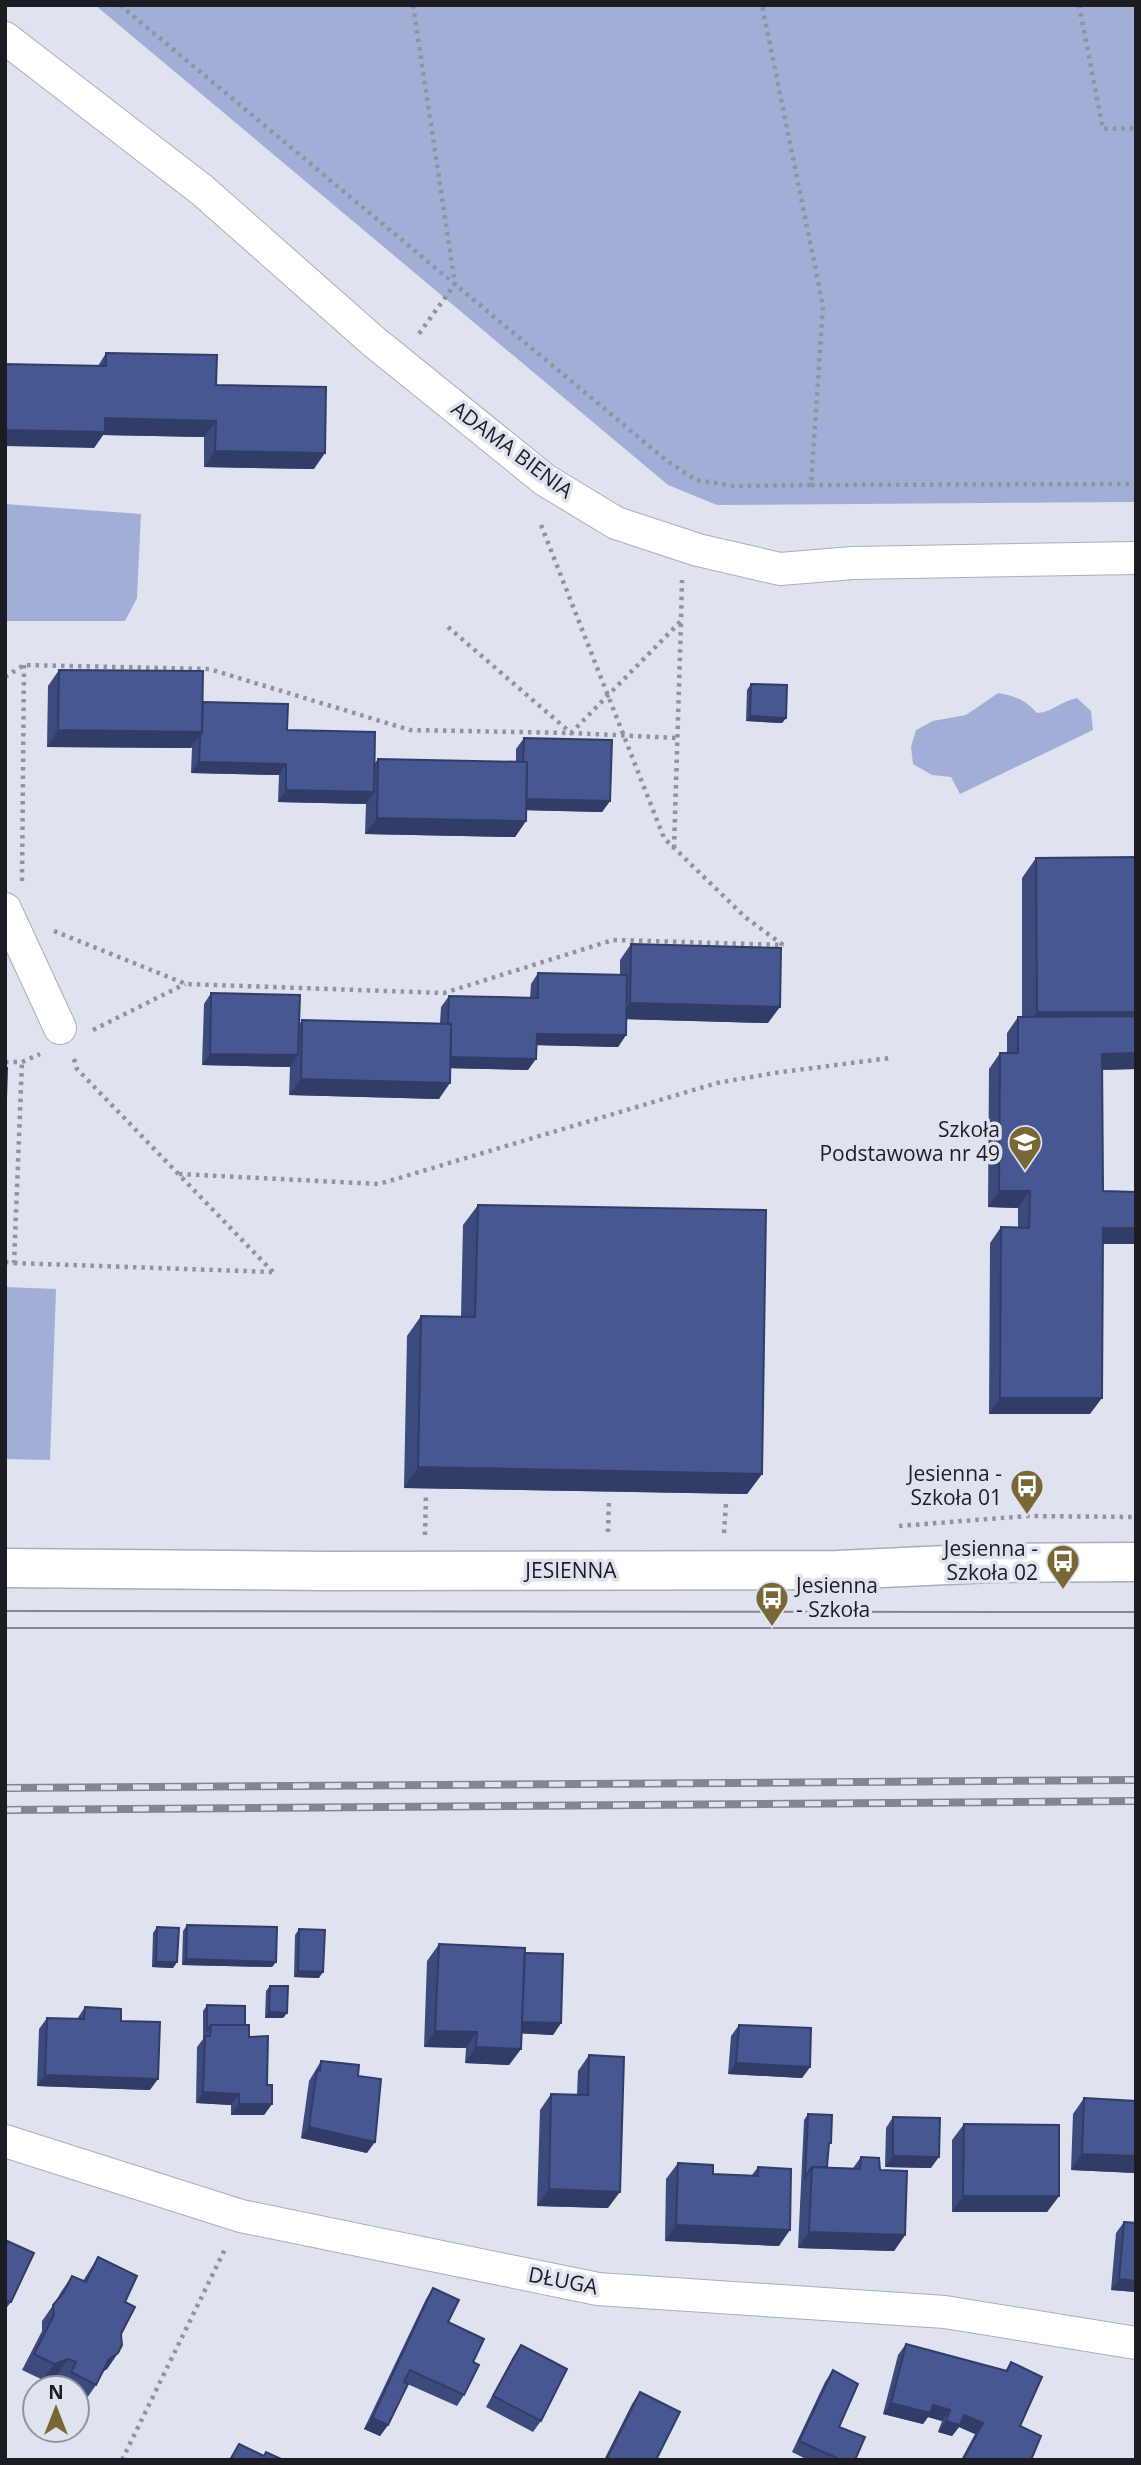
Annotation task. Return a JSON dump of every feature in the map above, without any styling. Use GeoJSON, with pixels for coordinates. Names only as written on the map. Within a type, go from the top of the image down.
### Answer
{"type":"FeatureCollection","features":[{"type":"Feature","properties":{"kind":"street","name":"ADAMA BIENIA"},"geometry":{"type":"LineString","coordinates":[[5,38],[202,190],[399,362],[545,480],[616,523],[698,550],[780,569],[853,563],[1136,558]]}},
{"type":"Feature","properties":{"kind":"street"},"geometry":{"type":"LineString","coordinates":[[14,900],[66,1040]]}},
{"type":"Feature","properties":{"kind":"street","name":"JESIENNA"},"geometry":{"type":"LineString","coordinates":[[5,1568],[326,1571],[838,1570],[992,1563],[1136,1562]]}},
{"type":"Feature","properties":{"kind":"street","name":"DŁUGA"},"geometry":{"type":"LineString","coordinates":[[5,2141],[241,2216],[598,2289],[945,2312],[1136,2343]]}},
{"type":"Feature","properties":{"kind":"path"},"geometry":{"type":"LineString","coordinates":[[120,5],[667,461],[696,480],[734,486],[1136,484]]}},
{"type":"Feature","properties":{"kind":"path"},"geometry":{"type":"LineString","coordinates":[[399,362],[456,284],[413,5]]}},
{"type":"Feature","properties":{"kind":"path"},"geometry":{"type":"LineString","coordinates":[[762,5],[823,306],[811,485]]}},
{"type":"Feature","properties":{"kind":"path"},"geometry":{"type":"LineString","coordinates":[[1079,5],[1103,129],[1136,128]]}},
{"type":"Feature","properties":{"kind":"path"},"geometry":{"type":"LineString","coordinates":[[47,928],[186,984],[444,993],[613,940],[784,945],[745,917],[664,838],[541,525]]}},
{"type":"Feature","properties":{"kind":"path"},"geometry":{"type":"LineString","coordinates":[[674,848],[682,579]]}},
{"type":"Feature","properties":{"kind":"path"},"geometry":{"type":"LineString","coordinates":[[571,733],[681,621]]}},
{"type":"Feature","properties":{"kind":"path"},"geometry":{"type":"LineString","coordinates":[[448,627],[571,733]]}},
{"type":"Feature","properties":{"kind":"path"},"geometry":{"type":"LineString","coordinates":[[5,677],[24,665],[209,670],[410,730],[677,738]]}},
{"type":"Feature","properties":{"kind":"path"},"geometry":{"type":"LineString","coordinates":[[14,900],[24,665]]}},
{"type":"Feature","properties":{"kind":"path"},"geometry":{"type":"LineString","coordinates":[[92,1031],[186,984]]}},
{"type":"Feature","properties":{"kind":"path"},"geometry":{"type":"LineString","coordinates":[[5,1262],[274,1272],[77,1069],[66,1040]]}},
{"type":"Feature","properties":{"kind":"path"},"geometry":{"type":"LineString","coordinates":[[178,1174],[379,1184],[717,1083],[890,1059]]}},
{"type":"Feature","properties":{"kind":"path"},"geometry":{"type":"LineString","coordinates":[[14,1263],[22,1062]]}},
{"type":"Feature","properties":{"kind":"path"},"geometry":{"type":"LineString","coordinates":[[425,1543],[426,1494]]}},
{"type":"Feature","properties":{"kind":"path"},"geometry":{"type":"LineString","coordinates":[[608,1534],[609,1498]]}},
{"type":"Feature","properties":{"kind":"path"},"geometry":{"type":"LineString","coordinates":[[724,1535],[726,1503]]}},
{"type":"Feature","properties":{"kind":"path"},"geometry":{"type":"LineString","coordinates":[[122,2460],[241,2216]]}},
{"type":"Feature","properties":{"kind":"shaded area"},"geometry":{"type":"Polygon","coordinates":[[[95,5],[1136,5],[1136,502],[717,505],[668,485],[95,5]]]}},
{"type":"Feature","properties":{"kind":"shaded area"},"geometry":{"type":"Polygon","coordinates":[[[5,504],[141,514],[137,598],[125,621],[5,621],[5,504]]]}},
{"type":"Feature","properties":{"kind":"shaded area"},"geometry":{"type":"Polygon","coordinates":[[[998,693],[1020,699],[1037,713],[1077,698],[1091,711],[1093,730],[960,794],[951,777],[932,775],[913,764],[911,747],[916,730],[933,721],[966,715],[998,693]]]}},
{"type":"Feature","properties":{"kind":"shaded area"},"geometry":{"type":"Polygon","coordinates":[[[5,1287],[56,1289],[50,1460],[5,1459],[5,1287]]]}},
{"type":"Feature","properties":{"kind":"building"},"geometry":{"type":"Polygon","coordinates":[[[106,353],[217,355],[216,385],[326,387],[325,453],[215,451],[216,421],[105,418],[105,432],[5,430],[5,364],[106,366],[106,353]]]}},
{"type":"Feature","properties":{"kind":"building"},"geometry":{"type":"Polygon","coordinates":[[[59,670],[203,671],[202,732],[58,730],[59,670]]]}},
{"type":"Feature","properties":{"kind":"building"},"geometry":{"type":"Polygon","coordinates":[[[751,684],[787,685],[786,718],[750,716],[751,684]]]}},
{"type":"Feature","properties":{"kind":"building"},"geometry":{"type":"Polygon","coordinates":[[[203,702],[288,704],[287,730],[375,732],[374,792],[286,790],[286,764],[199,762],[203,702]]]}},
{"type":"Feature","properties":{"kind":"building"},"geometry":{"type":"Polygon","coordinates":[[[524,738],[612,740],[610,801],[526,799],[527,762],[523,762],[524,738]]]}},
{"type":"Feature","properties":{"kind":"building"},"geometry":{"type":"Polygon","coordinates":[[[378,759],[527,762],[526,821],[377,818],[378,759]]]}},
{"type":"Feature","properties":{"kind":"building"},"geometry":{"type":"Polygon","coordinates":[[[1136,857],[1136,1012],[1037,1012],[1036,858],[1136,857]]]}},
{"type":"Feature","properties":{"kind":"building"},"geometry":{"type":"Polygon","coordinates":[[[631,944],[781,948],[780,1007],[630,1003],[631,944]]]}},
{"type":"Feature","properties":{"kind":"building"},"geometry":{"type":"Polygon","coordinates":[[[538,973],[627,975],[626,1035],[537,1034],[536,1059],[451,1057],[449,996],[538,998],[538,973]]]}},
{"type":"Feature","properties":{"kind":"building"},"geometry":{"type":"Polygon","coordinates":[[[211,993],[300,995],[298,1055],[210,1054],[211,993]]]}},
{"type":"Feature","properties":{"kind":"building"},"geometry":{"type":"Polygon","coordinates":[[[1136,1016],[1136,1053],[1102,1054],[1103,1191],[1136,1192],[1136,1228],[1103,1228],[1102,1398],[1000,1398],[1001,1227],[1029,1228],[1030,1191],[999,1191],[1000,1053],[1018,1053],[1018,1017],[1136,1016]]]}},
{"type":"Feature","properties":{"kind":"building"},"geometry":{"type":"Polygon","coordinates":[[[302,1020],[451,1024],[450,1083],[301,1079],[302,1020]]]}},
{"type":"Feature","properties":{"kind":"building"},"geometry":{"type":"Polygon","coordinates":[[[5,1068],[7,1068],[5,1127],[5,1068]]]}},
{"type":"Feature","properties":{"kind":"building"},"geometry":{"type":"Polygon","coordinates":[[[478,1205],[766,1210],[762,1474],[418,1467],[421,1316],[475,1317],[478,1205]]]}},
{"type":"Feature","properties":{"kind":"building"},"geometry":{"type":"Polygon","coordinates":[[[187,1925],[277,1927],[276,1962],[186,1959],[187,1925]]]}},
{"type":"Feature","properties":{"kind":"building"},"geometry":{"type":"Polygon","coordinates":[[[157,1927],[179,1928],[177,1962],[156,1962],[157,1927]]]}},
{"type":"Feature","properties":{"kind":"building"},"geometry":{"type":"Polygon","coordinates":[[[299,1929],[325,1930],[323,1972],[298,1971],[299,1929]]]}},
{"type":"Feature","properties":{"kind":"building"},"geometry":{"type":"Polygon","coordinates":[[[439,1944],[525,1948],[521,2049],[476,2047],[477,2032],[435,2031],[439,1944]]]}},
{"type":"Feature","properties":{"kind":"building"},"geometry":{"type":"Polygon","coordinates":[[[525,1953],[563,1954],[561,2023],[522,2022],[525,1953]]]}},
{"type":"Feature","properties":{"kind":"building"},"geometry":{"type":"Polygon","coordinates":[[[270,1986],[288,1986],[287,2013],[269,2012],[270,1986]]]}},
{"type":"Feature","properties":{"kind":"building"},"geometry":{"type":"Polygon","coordinates":[[[207,2005],[245,2006],[245,2025],[211,2025],[207,2030],[207,2005]]]}},
{"type":"Feature","properties":{"kind":"building"},"geometry":{"type":"Polygon","coordinates":[[[85,2007],[121,2009],[121,2021],[160,2022],[158,2079],[45,2075],[47,2018],[84,2019],[85,2007]]]}},
{"type":"Feature","properties":{"kind":"building"},"geometry":{"type":"Polygon","coordinates":[[[211,2025],[249,2025],[249,2037],[268,2036],[267,2085],[272,2085],[272,2104],[239,2104],[239,2094],[203,2092],[205,2036],[210,2036],[211,2025]]]}},
{"type":"Feature","properties":{"kind":"building"},"geometry":{"type":"Polygon","coordinates":[[[739,2025],[811,2028],[810,2067],[736,2063],[739,2025]]]}},
{"type":"Feature","properties":{"kind":"building"},"geometry":{"type":"Polygon","coordinates":[[[589,2055],[624,2057],[620,2192],[549,2189],[551,2094],[588,2095],[589,2055]]]}},
{"type":"Feature","properties":{"kind":"building"},"geometry":{"type":"Polygon","coordinates":[[[321,2061],[359,2065],[358,2076],[381,2079],[375,2142],[309,2127],[317,2070],[320,2071],[321,2061]]]}},
{"type":"Feature","properties":{"kind":"building"},"geometry":{"type":"Polygon","coordinates":[[[1084,2098],[1136,2101],[1136,2156],[1082,2154],[1084,2098]]]}},
{"type":"Feature","properties":{"kind":"building"},"geometry":{"type":"Polygon","coordinates":[[[808,2114],[832,2115],[831,2143],[827,2167],[812,2167],[805,2177],[808,2114]]]}},
{"type":"Feature","properties":{"kind":"building"},"geometry":{"type":"Polygon","coordinates":[[[893,2117],[940,2118],[939,2157],[893,2156],[893,2117]]]}},
{"type":"Feature","properties":{"kind":"building"},"geometry":{"type":"Polygon","coordinates":[[[964,2124],[1059,2125],[1059,2196],[963,2196],[964,2124]]]}},
{"type":"Feature","properties":{"kind":"building"},"geometry":{"type":"Polygon","coordinates":[[[861,2157],[879,2158],[880,2170],[907,2171],[905,2235],[809,2232],[812,2167],[860,2169],[861,2157]]]}},
{"type":"Feature","properties":{"kind":"building"},"geometry":{"type":"Polygon","coordinates":[[[678,2163],[713,2165],[713,2174],[758,2176],[758,2167],[791,2169],[790,2230],[676,2225],[678,2163]]]}},
{"type":"Feature","properties":{"kind":"building"},"geometry":{"type":"Polygon","coordinates":[[[1124,2222],[1136,2223],[1136,2281],[1119,2279],[1124,2222]]]}},
{"type":"Feature","properties":{"kind":"building"},"geometry":{"type":"Polygon","coordinates":[[[5,2240],[34,2253],[11,2302],[5,2300],[5,2240]]]}},
{"type":"Feature","properties":{"kind":"building"},"geometry":{"type":"Polygon","coordinates":[[[98,2257],[137,2276],[125,2302],[135,2307],[121,2334],[122,2345],[118,2353],[109,2359],[96,2385],[91,2382],[91,2374],[71,2372],[76,2362],[68,2359],[54,2364],[34,2354],[54,2315],[53,2305],[72,2276],[86,2282],[98,2257]]]}},
{"type":"Feature","properties":{"kind":"building"},"geometry":{"type":"Polygon","coordinates":[[[433,2288],[459,2300],[448,2322],[484,2339],[473,2362],[479,2365],[464,2395],[410,2370],[404,2382],[408,2384],[388,2425],[372,2418],[433,2288]]]}},
{"type":"Feature","properties":{"kind":"building"},"geometry":{"type":"Polygon","coordinates":[[[906,2344],[1007,2371],[1011,2362],[1042,2377],[1020,2426],[1041,2436],[1031,2460],[968,2460],[964,2458],[983,2423],[964,2415],[960,2425],[946,2421],[950,2410],[933,2405],[930,2413],[891,2403],[906,2344]]]}},
{"type":"Feature","properties":{"kind":"building"},"geometry":{"type":"Polygon","coordinates":[[[521,2345],[567,2369],[541,2421],[493,2396],[521,2345]]]}},
{"type":"Feature","properties":{"kind":"building"},"geometry":{"type":"Polygon","coordinates":[[[833,2370],[858,2384],[839,2427],[865,2437],[855,2460],[841,2460],[799,2441],[833,2370]]]}},
{"type":"Feature","properties":{"kind":"building"},"geometry":{"type":"Polygon","coordinates":[[[640,2392],[680,2412],[656,2460],[606,2460],[640,2392]]]}},
{"type":"Feature","properties":{"kind":"building"},"geometry":{"type":"Polygon","coordinates":[[[239,2444],[264,2456],[266,2452],[281,2459],[230,2460],[239,2444]]]}},
{"type":"Feature","properties":{"kind":"tram line"},"geometry":{"type":"LineString","coordinates":[[5,1611],[1136,1612]]}},
{"type":"Feature","properties":{"kind":"tram line"},"geometry":{"type":"LineString","coordinates":[[5,1628],[1136,1628]]}},
{"type":"Feature","properties":{"kind":"railway"},"geometry":{"type":"LineString","coordinates":[[5,1788],[1136,1780]]}},
{"type":"Feature","properties":{"kind":"railway"},"geometry":{"type":"LineString","coordinates":[[5,1810],[1136,1801]]}},
{"type":"Feature","properties":{"kind":"place","name":"Szkoła Podstawowa nr 49"},"geometry":{"type":"Point","coordinates":[1025,1172]}},
{"type":"Feature","properties":{"kind":"place","name":"Jesienna - Szkoła 01"},"geometry":{"type":"Point","coordinates":[1027,1516]}},
{"type":"Feature","properties":{"kind":"place","name":"Jesienna - Szkoła 02"},"geometry":{"type":"Point","coordinates":[1063,1591]}},
{"type":"Feature","properties":{"kind":"place","name":"Jesienna - Szkoła"},"geometry":{"type":"Point","coordinates":[772,1628]}}]}
